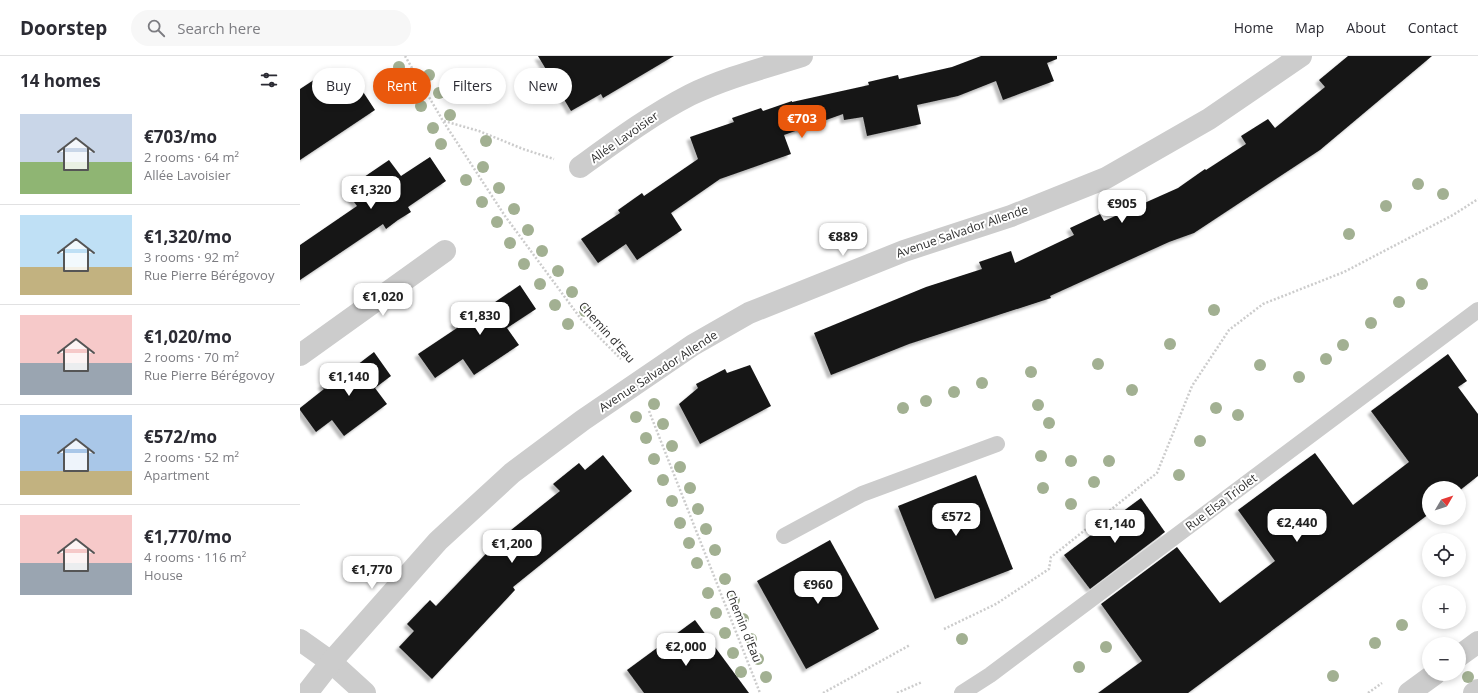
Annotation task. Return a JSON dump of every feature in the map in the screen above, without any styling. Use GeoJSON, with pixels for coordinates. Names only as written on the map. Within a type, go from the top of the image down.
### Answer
{"type":"FeatureCollection","features":[{"type":"Feature","properties":{"kind":"street","name":"Allée Lavoisier"},"geometry":{"type":"LineString","coordinates":[[580,167],[628,133],[690,95],[738,75],[802,56]]}},
{"type":"Feature","properties":{"kind":"street","name":"Avenue Salvador Allende"},"geometry":{"type":"LineString","coordinates":[[307,693],[331,662],[438,541],[512,473],[584,420],[693,345],[749,313],[904,251],[1011,216],[1106,178],[1209,119],[1301,56]]}},
{"type":"Feature","properties":{"kind":"street"},"geometry":{"type":"LineString","coordinates":[[300,355],[445,251]]}},
{"type":"Feature","properties":{"kind":"street"},"geometry":{"type":"LineString","coordinates":[[300,640],[331,662],[365,693]]}},
{"type":"Feature","properties":{"kind":"street"},"geometry":{"type":"LineString","coordinates":[[1466,651],[1478,642]]}},
{"type":"Feature","properties":{"kind":"street"},"geometry":{"type":"LineString","coordinates":[[1409,693],[1425,681]]}},
{"type":"Feature","properties":{"kind":"street"},"geometry":{"type":"LineString","coordinates":[[1474,693],[1478,690]]}},
{"type":"Feature","properties":{"kind":"lane","name":"Rue Elsa Triolet"},"geometry":{"type":"LineString","coordinates":[[962,693],[996,670],[1478,310]]}},
{"type":"Feature","properties":{"kind":"lane"},"geometry":{"type":"LineString","coordinates":[[784,536],[862,494],[997,444]]}},
{"type":"Feature","properties":{"kind":"path","name":"Chemin d'Eau"},"geometry":{"type":"LineString","coordinates":[[405,56],[443,121],[505,216],[581,319],[619,356],[637,383],[760,693]]}},
{"type":"Feature","properties":{"kind":"path"},"geometry":{"type":"LineString","coordinates":[[443,121],[479,131],[523,149],[580,167]]}},
{"type":"Feature","properties":{"kind":"path"},"geometry":{"type":"LineString","coordinates":[[944,629],[996,604],[1049,569],[1050,557],[1157,473],[1192,386],[1229,330],[1263,304],[1344,272],[1453,215],[1478,199]]}},
{"type":"Feature","properties":{"kind":"path"},"geometry":{"type":"LineString","coordinates":[[824,693],[910,645]]}},
{"type":"Feature","properties":{"kind":"path"},"geometry":{"type":"LineString","coordinates":[[897,693],[922,682]]}},
{"type":"Feature","properties":{"kind":"building"},"geometry":{"type":"Polygon","coordinates":[[[538,56],[674,56],[603,98],[601,94],[571,111],[567,104],[572,104],[572,68],[545,68],[538,56]]]}},
{"type":"Feature","properties":{"kind":"building"},"geometry":{"type":"Polygon","coordinates":[[[981,56],[1057,56],[1057,59],[1047,63],[1054,81],[1003,100],[996,81],[958,96],[917,105],[921,124],[867,136],[863,117],[844,120],[843,114],[784,135],[791,154],[720,179],[671,213],[682,230],[637,260],[626,244],[598,263],[581,239],[620,213],[618,210],[642,193],[644,196],[698,159],[690,137],[734,122],[732,118],[761,108],[763,111],[792,101],[869,85],[868,82],[898,75],[899,79],[952,67],[981,56]]]}},
{"type":"Feature","properties":{"kind":"building"},"geometry":{"type":"Polygon","coordinates":[[[1348,56],[1432,56],[1320,150],[1194,233],[1169,242],[1050,296],[1051,298],[909,344],[831,375],[814,333],[926,287],[982,269],[979,262],[1011,251],[1015,263],[1074,235],[1070,228],[1100,214],[1104,221],[1178,188],[1205,169],[1206,170],[1246,144],[1241,136],[1268,119],[1275,128],[1325,87],[1319,80],[1348,56]]]}},
{"type":"Feature","properties":{"kind":"building"},"geometry":{"type":"Polygon","coordinates":[[[312,81],[312,104],[365,104],[365,95],[375,110],[300,160],[300,89],[312,81]]]}},
{"type":"Feature","properties":{"kind":"building"},"geometry":{"type":"Polygon","coordinates":[[[430,157],[446,181],[408,207],[411,212],[386,229],[383,224],[300,280],[300,245],[357,206],[345,190],[389,160],[401,176],[430,157]]]}},
{"type":"Feature","properties":{"kind":"building"},"geometry":{"type":"Polygon","coordinates":[[[520,285],[536,309],[507,328],[519,345],[474,375],[463,359],[435,378],[418,354],[457,328],[453,323],[478,306],[482,311],[520,285]]]}},
{"type":"Feature","properties":{"kind":"building"},"geometry":{"type":"Polygon","coordinates":[[[374,352],[391,376],[375,388],[387,404],[344,436],[332,420],[316,432],[300,408],[324,389],[321,385],[345,367],[348,372],[374,352]]]}},
{"type":"Feature","properties":{"kind":"building"},"geometry":{"type":"Polygon","coordinates":[[[1448,354],[1467,381],[1458,387],[1478,414],[1478,476],[1466,485],[1466,481],[1422,481],[1422,519],[1188,693],[1098,693],[1142,661],[1101,604],[1177,547],[1220,603],[1275,561],[1238,510],[1315,453],[1353,505],[1409,462],[1371,411],[1448,354]]]}},
{"type":"Feature","properties":{"kind":"building"},"geometry":{"type":"Polygon","coordinates":[[[750,365],[771,406],[700,444],[679,404],[698,388],[696,384],[725,369],[727,373],[750,365]]]}},
{"type":"Feature","properties":{"kind":"building"},"geometry":{"type":"Polygon","coordinates":[[[603,455],[632,491],[513,587],[515,590],[432,679],[399,647],[414,631],[407,624],[430,600],[436,606],[501,538],[560,491],[553,484],[579,463],[585,470],[603,455]]]}},
{"type":"Feature","properties":{"kind":"building"},"geometry":{"type":"Polygon","coordinates":[[[976,475],[1013,569],[935,599],[898,506],[976,475]]]}},
{"type":"Feature","properties":{"kind":"building"},"geometry":{"type":"Polygon","coordinates":[[[1141,498],[1165,532],[1090,589],[1064,555],[1141,498]]]}},
{"type":"Feature","properties":{"kind":"building"},"geometry":{"type":"Polygon","coordinates":[[[830,540],[879,629],[806,669],[757,581],[830,540]]]}},
{"type":"Feature","properties":{"kind":"building"},"geometry":{"type":"Polygon","coordinates":[[[695,620],[749,693],[644,693],[627,670],[695,620]]]}}]}
